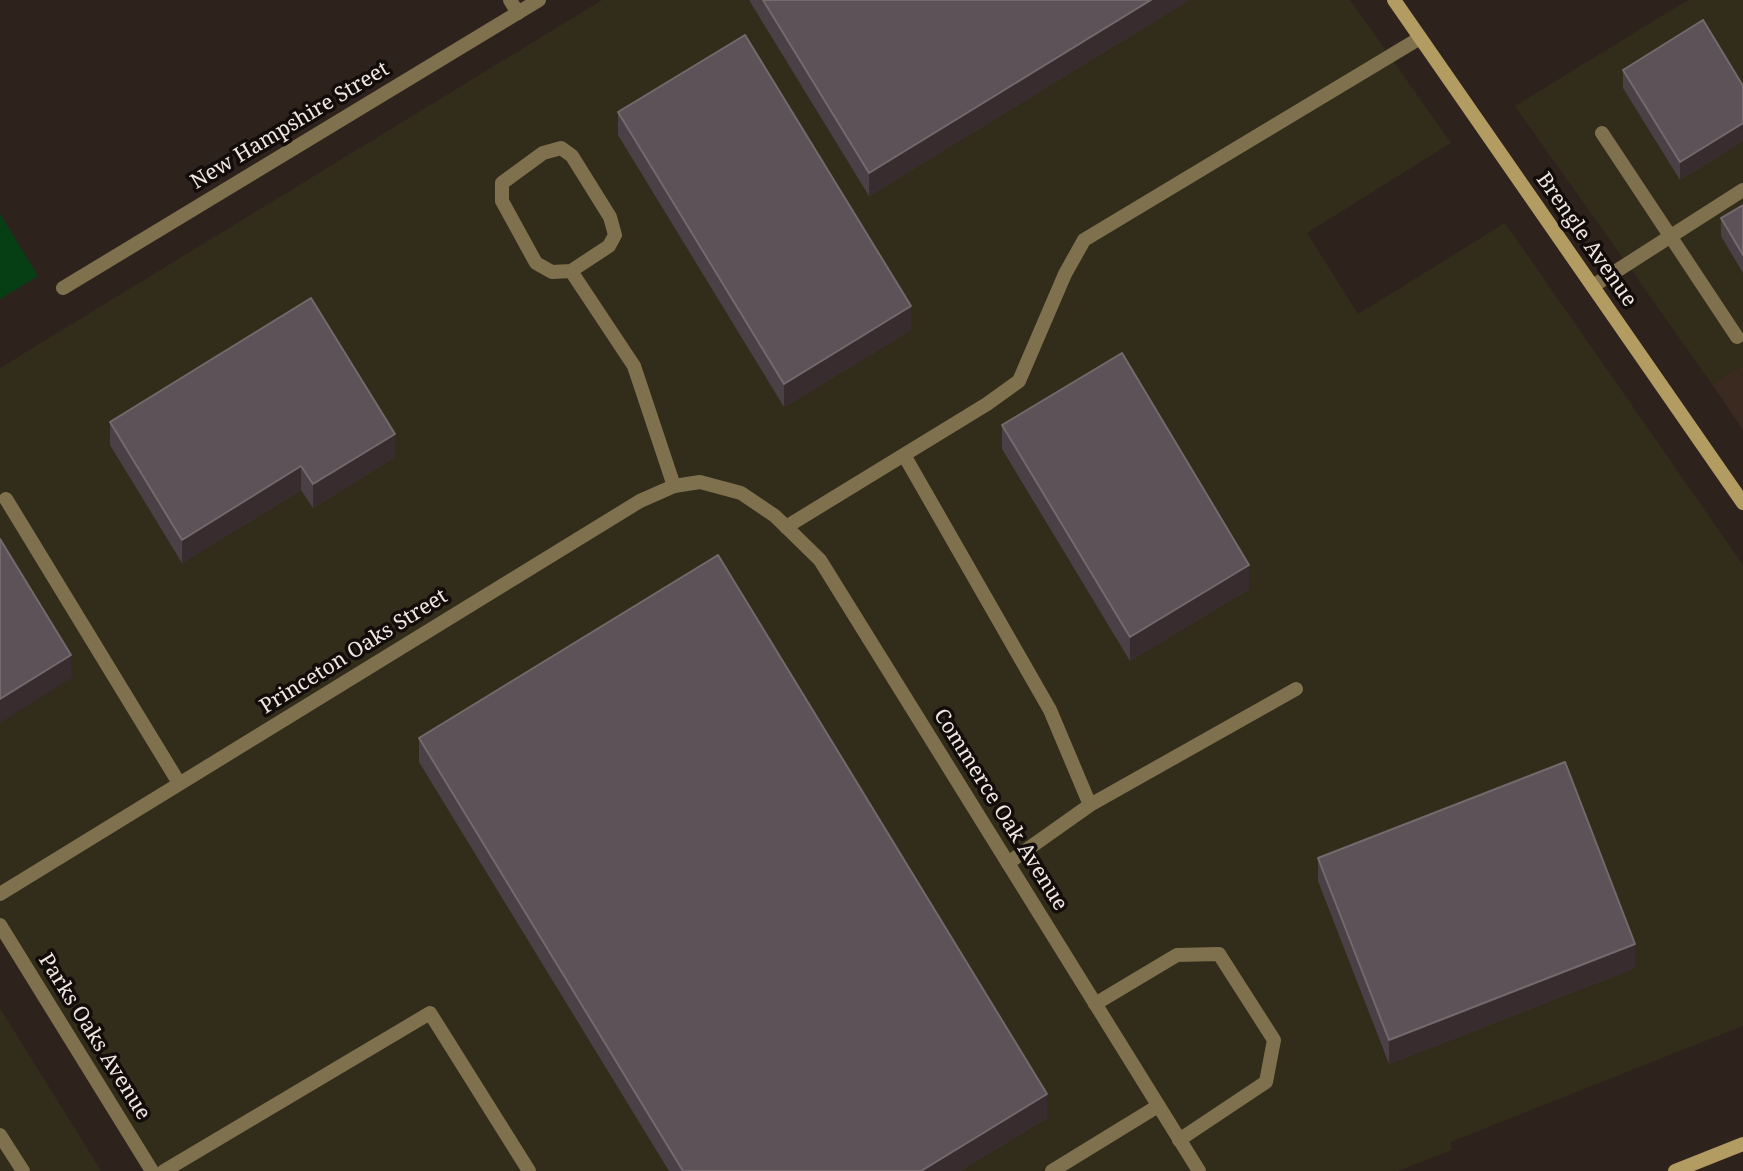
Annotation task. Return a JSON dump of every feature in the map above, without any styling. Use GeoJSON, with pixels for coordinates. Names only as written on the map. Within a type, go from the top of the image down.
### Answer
{"type":"FeatureCollection","features":[{"type":"Feature","properties":{"kind":"street","name":"New Hampshire Street"},"geometry":{"type":"LineString","coordinates":[[63,288],[514,6],[539,0]]}},
{"type":"Feature","properties":{"kind":"street","name":"Brengle Avenue"},"geometry":{"type":"LineString","coordinates":[[1394,0],[1593,286],[1738,487],[1743,503]]}},
{"type":"Feature","properties":{"kind":"street"},"geometry":{"type":"LineString","coordinates":[[786,527],[1019,381],[1065,274],[1084,240],[1420,38]]}},
{"type":"Feature","properties":{"kind":"street"},"geometry":{"type":"LineString","coordinates":[[1602,132],[1669,238],[1737,337]]}},
{"type":"Feature","properties":{"kind":"street"},"geometry":{"type":"LineString","coordinates":[[561,148],[572,156],[610,217],[615,235],[609,246],[571,271],[552,272],[536,262],[502,201],[502,183],[543,153],[561,148]]}},
{"type":"Feature","properties":{"kind":"street"},"geometry":{"type":"LineString","coordinates":[[1593,286],[1743,190]]}},
{"type":"Feature","properties":{"kind":"street"},"geometry":{"type":"LineString","coordinates":[[571,271],[634,366],[674,485]]}},
{"type":"Feature","properties":{"kind":"street"},"geometry":{"type":"LineString","coordinates":[[904,455],[1050,710],[1090,805]]}},
{"type":"Feature","properties":{"kind":"street","name":"Princeton Oaks Street"},"geometry":{"type":"LineString","coordinates":[[0,894],[628,509],[674,485],[700,482],[741,494]]}},
{"type":"Feature","properties":{"kind":"street","name":"Commerce Oak Avenue"},"geometry":{"type":"LineString","coordinates":[[741,494],[786,527],[820,560],[1199,1171]]}},
{"type":"Feature","properties":{"kind":"street"},"geometry":{"type":"LineString","coordinates":[[6,499],[180,783]]}},
{"type":"Feature","properties":{"kind":"street"},"geometry":{"type":"LineString","coordinates":[[1008,863],[1090,805],[1296,690]]}},
{"type":"Feature","properties":{"kind":"street","name":"Parks Oaks Avenue"},"geometry":{"type":"LineString","coordinates":[[0,925],[152,1171]]}},
{"type":"Feature","properties":{"kind":"street"},"geometry":{"type":"LineString","coordinates":[[1095,1004],[1177,955],[1219,954],[1275,1040],[1266,1082],[1179,1140]]}},
{"type":"Feature","properties":{"kind":"street"},"geometry":{"type":"LineString","coordinates":[[163,1171],[430,1013],[529,1171]]}},
{"type":"Feature","properties":{"kind":"street"},"geometry":{"type":"LineString","coordinates":[[1052,1171],[1158,1106]]}},
{"type":"Feature","properties":{"kind":"street"},"geometry":{"type":"LineString","coordinates":[[0,1135],[23,1171]]}},
{"type":"Feature","properties":{"kind":"street"},"geometry":{"type":"LineString","coordinates":[[1675,1171],[1743,1144]]}},
{"type":"Feature","properties":{"kind":"shaded area"},"geometry":{"type":"Polygon","coordinates":[[[602,0],[1350,0],[1451,143],[1307,233],[1358,314],[1505,223],[1743,565],[1743,1026],[1450,1142],[1452,1150],[1398,1171],[145,1171],[0,938],[0,368],[602,0]]]}},
{"type":"Feature","properties":{"kind":"shaded area"},"geometry":{"type":"Polygon","coordinates":[[[1688,0],[1743,0],[1743,365],[1712,384],[1515,106],[1688,0]]]}},
{"type":"Feature","properties":{"kind":"shaded area"},"geometry":{"type":"Polygon","coordinates":[[[1743,365],[1743,430],[1712,384],[1743,365]]]}},
{"type":"Feature","properties":{"kind":"shaded area"},"geometry":{"type":"Polygon","coordinates":[[[0,1008],[101,1171],[0,1171],[0,1008]]]}},
{"type":"Feature","properties":{"kind":"green space"},"geometry":{"type":"Polygon","coordinates":[[[0,214],[38,276],[0,299],[0,214]]]}},
{"type":"Feature","properties":{"kind":"building"},"geometry":{"type":"Polygon","coordinates":[[[763,0],[1151,0],[869,173],[763,0]]]}},
{"type":"Feature","properties":{"kind":"building"},"geometry":{"type":"Polygon","coordinates":[[[1703,20],[1743,86],[1743,123],[1680,162],[1623,70],[1703,20]]]}},
{"type":"Feature","properties":{"kind":"building"},"geometry":{"type":"Polygon","coordinates":[[[745,35],[911,306],[784,384],[618,112],[745,35]]]}},
{"type":"Feature","properties":{"kind":"building"},"geometry":{"type":"Polygon","coordinates":[[[1743,205],[1743,255],[1721,218],[1743,205]]]}},
{"type":"Feature","properties":{"kind":"building"},"geometry":{"type":"Polygon","coordinates":[[[311,298],[395,434],[313,484],[301,466],[182,540],[110,422],[311,298]]]}},
{"type":"Feature","properties":{"kind":"building"},"geometry":{"type":"Polygon","coordinates":[[[1122,353],[1249,565],[1130,637],[1002,425],[1122,353]]]}},
{"type":"Feature","properties":{"kind":"building"},"geometry":{"type":"Polygon","coordinates":[[[0,539],[71,655],[0,699],[0,539]]]}},
{"type":"Feature","properties":{"kind":"building"},"geometry":{"type":"Polygon","coordinates":[[[718,555],[1047,1094],[921,1171],[683,1171],[419,738],[718,555]]]}},
{"type":"Feature","properties":{"kind":"building"},"geometry":{"type":"Polygon","coordinates":[[[1565,762],[1635,944],[1389,1040],[1318,858],[1565,762]]]}}]}
